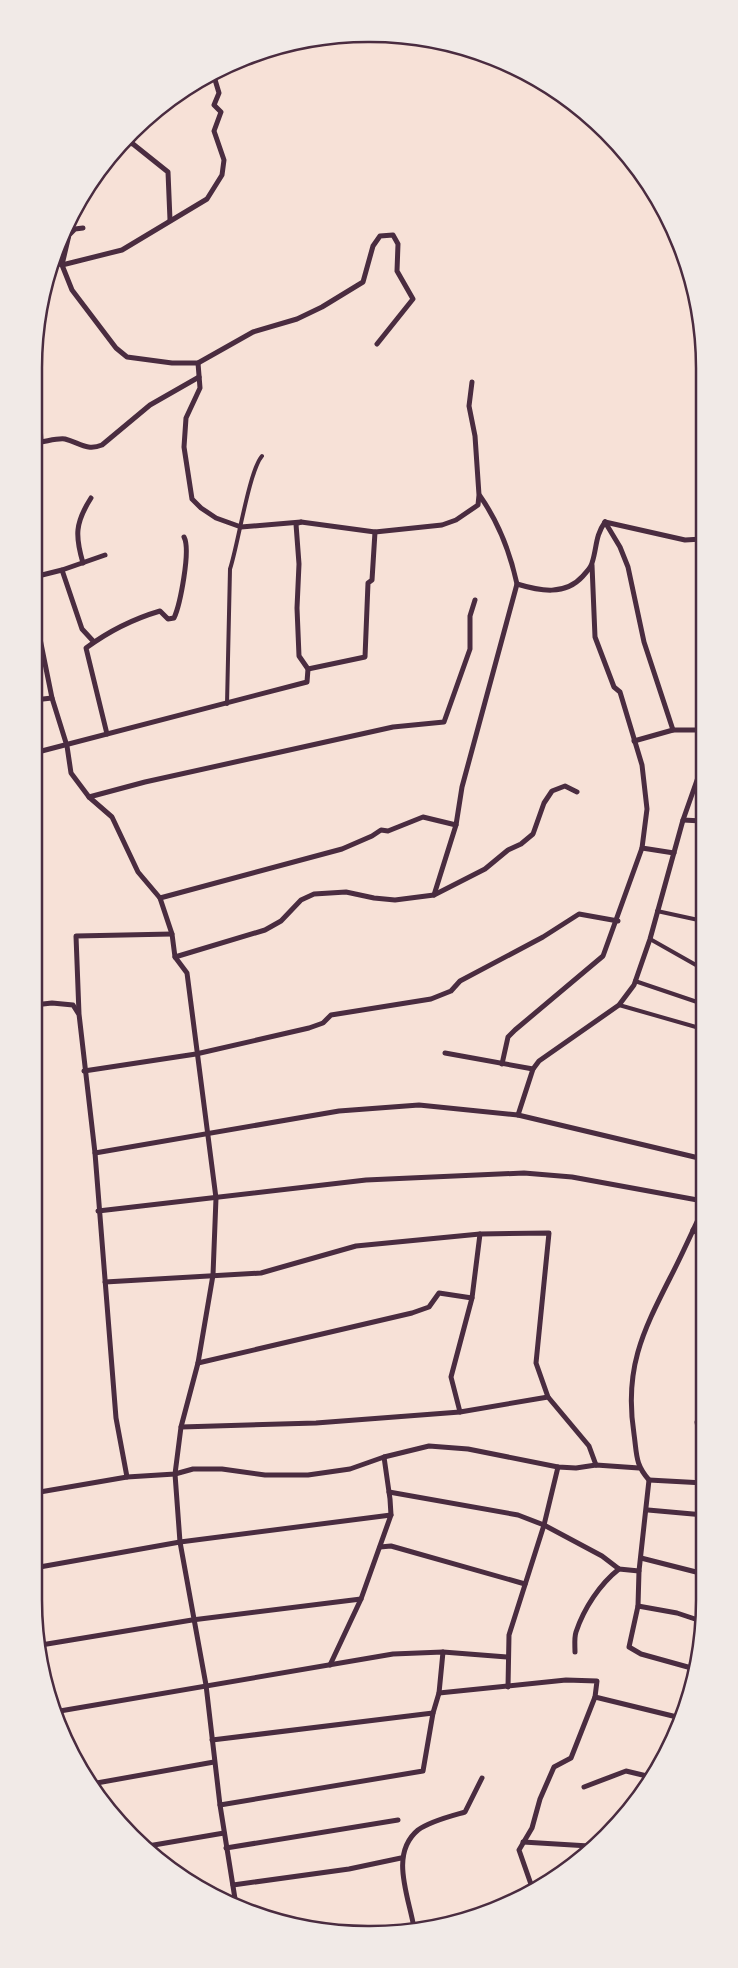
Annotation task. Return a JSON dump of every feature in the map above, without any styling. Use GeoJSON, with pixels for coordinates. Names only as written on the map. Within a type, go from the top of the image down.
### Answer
{"type":"FeatureCollection","features":[{"type":"Feature","properties":{"kind":"street"},"geometry":{"type":"LineString","coordinates":[[62,265],[122,250],[160,229],[170,220],[207,199],[222,175],[224,160],[214,131],[221,112],[214,105],[219,93],[215,81]]}},
{"type":"Feature","properties":{"kind":"street"},"geometry":{"type":"LineString","coordinates":[[133,144],[168,172],[170,220]]}},
{"type":"Feature","properties":{"kind":"street"},"geometry":{"type":"LineString","coordinates":[[73,231],[75,229],[83,228]]}},
{"type":"Feature","properties":{"kind":"street"},"geometry":{"type":"LineString","coordinates":[[68,241],[62,265],[72,290],[116,348],[127,357],[198,363],[253,332],[297,319],[322,307],[364,282],[374,246],[380,236],[392,235],[398,244],[397,271],[413,299],[376,344]]}},
{"type":"Feature","properties":{"kind":"street"},"geometry":{"type":"LineString","coordinates":[[198,363],[200,388],[186,418],[184,447],[192,498],[201,508],[216,518],[241,527],[301,522],[375,532],[442,525],[456,520],[478,505],[476,436],[469,406],[472,382]]}},
{"type":"Feature","properties":{"kind":"street"},"geometry":{"type":"LineString","coordinates":[[42,442],[63,439],[85,448],[102,445],[150,406],[200,377]]}},
{"type":"Feature","properties":{"kind":"street"},"geometry":{"type":"LineString","coordinates":[[227,704],[230,569],[258,460],[262,456]]}},
{"type":"Feature","properties":{"kind":"street"},"geometry":{"type":"LineString","coordinates":[[434,895],[456,825],[462,787],[517,584],[510,552],[488,507],[479,495]]}},
{"type":"Feature","properties":{"kind":"street"},"geometry":{"type":"LineString","coordinates":[[83,563],[76,538],[83,510],[90,498]]}},
{"type":"Feature","properties":{"kind":"street"},"geometry":{"type":"LineString","coordinates":[[42,751],[307,682],[308,669],[299,656],[297,608],[299,564],[296,524],[301,522]]}},
{"type":"Feature","properties":{"kind":"street"},"geometry":{"type":"LineString","coordinates":[[605,522],[685,540],[696,539]]}},
{"type":"Feature","properties":{"kind":"street"},"geometry":{"type":"LineString","coordinates":[[502,1064],[508,1037],[603,956],[618,921],[642,848],[647,809],[642,765],[620,692],[614,687],[595,637],[592,565],[597,534],[605,522]]}},
{"type":"Feature","properties":{"kind":"street"},"geometry":{"type":"LineString","coordinates":[[605,522],[620,547],[628,567],[644,642],[673,730]]}},
{"type":"Feature","properties":{"kind":"street"},"geometry":{"type":"LineString","coordinates":[[308,669],[365,657],[368,583],[372,580],[375,532]]}},
{"type":"Feature","properties":{"kind":"street"},"geometry":{"type":"LineString","coordinates":[[108,734],[86,648],[125,623],[160,611],[168,619],[174,618],[185,563],[187,542],[184,537]]}},
{"type":"Feature","properties":{"kind":"street"},"geometry":{"type":"LineString","coordinates":[[42,575],[105,555]]}},
{"type":"Feature","properties":{"kind":"street"},"geometry":{"type":"LineString","coordinates":[[517,584],[556,592],[571,586],[582,578],[592,565]]}},
{"type":"Feature","properties":{"kind":"street"},"geometry":{"type":"LineString","coordinates":[[62,570],[82,629],[94,642]]}},
{"type":"Feature","properties":{"kind":"street"},"geometry":{"type":"LineString","coordinates":[[89,797],[145,782],[393,727],[444,722],[470,649],[470,616],[475,600]]}},
{"type":"Feature","properties":{"kind":"street"},"geometry":{"type":"LineString","coordinates":[[42,649],[52,698],[67,746],[71,773],[89,797],[112,818],[138,872],[160,898],[172,934],[174,957],[187,972],[206,1133],[216,1198],[213,1275],[198,1363],[181,1427],[175,1474],[180,1542],[192,1620],[206,1685],[214,1762],[234,1896]]}},
{"type":"Feature","properties":{"kind":"street"},"geometry":{"type":"LineString","coordinates":[[42,699],[52,698]]}},
{"type":"Feature","properties":{"kind":"street"},"geometry":{"type":"LineString","coordinates":[[634,741],[673,730],[696,730]]}},
{"type":"Feature","properties":{"kind":"street"},"geometry":{"type":"LineString","coordinates":[[518,1115],[533,1068],[539,1061],[618,1005],[635,982],[650,939],[683,820],[696,783]]}},
{"type":"Feature","properties":{"kind":"street"},"geometry":{"type":"LineString","coordinates":[[174,957],[265,930],[281,921],[301,900],[314,894],[346,892],[395,900],[434,895],[485,869],[508,850],[521,844],[533,834],[544,802],[552,791],[565,786],[577,792]]}},
{"type":"Feature","properties":{"kind":"street"},"geometry":{"type":"LineString","coordinates":[[160,898],[342,849],[381,830],[388,831],[423,817],[456,825]]}},
{"type":"Feature","properties":{"kind":"street"},"geometry":{"type":"LineString","coordinates":[[683,820],[696,821]]}},
{"type":"Feature","properties":{"kind":"street"},"geometry":{"type":"LineString","coordinates":[[642,848],[674,853]]}},
{"type":"Feature","properties":{"kind":"street"},"geometry":{"type":"LineString","coordinates":[[657,911],[696,919]]}},
{"type":"Feature","properties":{"kind":"street"},"geometry":{"type":"LineString","coordinates":[[84,1071],[196,1054],[309,1028],[323,1023],[332,1015],[431,999],[451,991],[460,981],[551,932],[579,914],[618,921]]}},
{"type":"Feature","properties":{"kind":"street"},"geometry":{"type":"LineString","coordinates":[[127,1477],[116,1418],[98,1211],[95,1153],[84,1071],[79,1014],[76,936],[172,934]]}},
{"type":"Feature","properties":{"kind":"street"},"geometry":{"type":"LineString","coordinates":[[650,939],[696,965]]}},
{"type":"Feature","properties":{"kind":"street"},"geometry":{"type":"LineString","coordinates":[[635,982],[696,1002]]}},
{"type":"Feature","properties":{"kind":"street"},"geometry":{"type":"LineString","coordinates":[[42,1004],[73,1005],[79,1014]]}},
{"type":"Feature","properties":{"kind":"street"},"geometry":{"type":"LineString","coordinates":[[618,1005],[696,1028]]}},
{"type":"Feature","properties":{"kind":"street"},"geometry":{"type":"LineString","coordinates":[[445,1053],[533,1068]]}},
{"type":"Feature","properties":{"kind":"street"},"geometry":{"type":"LineString","coordinates":[[95,1153],[339,1111],[419,1105],[518,1115],[696,1157]]}},
{"type":"Feature","properties":{"kind":"street"},"geometry":{"type":"LineString","coordinates":[[98,1211],[366,1180],[524,1173],[572,1177],[696,1200]]}},
{"type":"Feature","properties":{"kind":"street"},"geometry":{"type":"LineString","coordinates":[[688,1667],[641,1654],[629,1647],[638,1606],[639,1571],[648,1510],[649,1480],[639,1468],[632,1421],[636,1358],[640,1338],[653,1308],[696,1224]]}},
{"type":"Feature","properties":{"kind":"street"},"geometry":{"type":"LineString","coordinates":[[104,1282],[260,1273],[356,1246],[480,1234],[549,1233],[536,1363],[548,1398],[589,1446],[596,1465]]}},
{"type":"Feature","properties":{"kind":"street"},"geometry":{"type":"LineString","coordinates":[[460,1412],[451,1377],[472,1298],[480,1234]]}},
{"type":"Feature","properties":{"kind":"street"},"geometry":{"type":"LineString","coordinates":[[198,1363],[412,1313],[429,1307],[439,1293],[472,1298]]}},
{"type":"Feature","properties":{"kind":"street"},"geometry":{"type":"LineString","coordinates":[[181,1427],[316,1423],[460,1412],[548,1398]]}},
{"type":"Feature","properties":{"kind":"street"},"geometry":{"type":"LineString","coordinates":[[42,1492],[127,1477],[175,1474],[193,1469],[222,1469],[265,1475],[308,1475],[350,1469],[384,1457],[428,1446],[468,1449],[558,1468],[596,1465],[639,1468]]}},
{"type":"Feature","properties":{"kind":"street"},"geometry":{"type":"LineString","coordinates":[[330,1665],[361,1599],[390,1515],[384,1457]]}},
{"type":"Feature","properties":{"kind":"street"},"geometry":{"type":"LineString","coordinates":[[508,1687],[507,1657],[509,1635],[544,1525],[558,1468]]}},
{"type":"Feature","properties":{"kind":"street"},"geometry":{"type":"LineString","coordinates":[[649,1480],[696,1483]]}},
{"type":"Feature","properties":{"kind":"street"},"geometry":{"type":"LineString","coordinates":[[389,1492],[518,1515],[544,1525],[602,1556],[619,1569],[639,1571]]}},
{"type":"Feature","properties":{"kind":"street"},"geometry":{"type":"LineString","coordinates":[[648,1510],[696,1514]]}},
{"type":"Feature","properties":{"kind":"street"},"geometry":{"type":"LineString","coordinates":[[42,1567],[180,1542],[390,1515]]}},
{"type":"Feature","properties":{"kind":"street"},"geometry":{"type":"LineString","coordinates":[[380,1547],[391,1546],[526,1584]]}},
{"type":"Feature","properties":{"kind":"street"},"geometry":{"type":"LineString","coordinates":[[641,1558],[696,1572]]}},
{"type":"Feature","properties":{"kind":"street"},"geometry":{"type":"LineString","coordinates":[[575,1652],[575,1633],[588,1608],[604,1581],[619,1569]]}},
{"type":"Feature","properties":{"kind":"street"},"geometry":{"type":"LineString","coordinates":[[45,1644],[192,1620],[361,1599]]}},
{"type":"Feature","properties":{"kind":"street"},"geometry":{"type":"LineString","coordinates":[[638,1606],[677,1613],[695,1620]]}},
{"type":"Feature","properties":{"kind":"street"},"geometry":{"type":"LineString","coordinates":[[62,1711],[392,1654],[443,1652],[507,1657]]}},
{"type":"Feature","properties":{"kind":"street"},"geometry":{"type":"LineString","coordinates":[[220,1805],[423,1771],[433,1713],[439,1693],[443,1652]]}},
{"type":"Feature","properties":{"kind":"street"},"geometry":{"type":"LineString","coordinates":[[439,1693],[566,1680],[597,1681],[595,1697],[571,1758],[554,1768],[540,1799],[532,1828],[519,1850],[530,1883]]}},
{"type":"Feature","properties":{"kind":"street"},"geometry":{"type":"LineString","coordinates":[[595,1697],[674,1716]]}},
{"type":"Feature","properties":{"kind":"street"},"geometry":{"type":"LineString","coordinates":[[212,1740],[433,1713]]}},
{"type":"Feature","properties":{"kind":"street"},"geometry":{"type":"LineString","coordinates":[[100,1782],[214,1762]]}},
{"type":"Feature","properties":{"kind":"street"},"geometry":{"type":"LineString","coordinates":[[584,1787],[626,1771],[643,1775]]}},
{"type":"Feature","properties":{"kind":"street"},"geometry":{"type":"LineString","coordinates":[[413,1923],[401,1858],[406,1843],[419,1830],[465,1812],[482,1778]]}},
{"type":"Feature","properties":{"kind":"street"},"geometry":{"type":"LineString","coordinates":[[226,1848],[398,1820]]}},
{"type":"Feature","properties":{"kind":"street"},"geometry":{"type":"LineString","coordinates":[[155,1845],[224,1833]]}},
{"type":"Feature","properties":{"kind":"street"},"geometry":{"type":"LineString","coordinates":[[523,1842],[582,1846]]}},
{"type":"Feature","properties":{"kind":"street"},"geometry":{"type":"LineString","coordinates":[[232,1885],[349,1869],[401,1858]]}}]}
